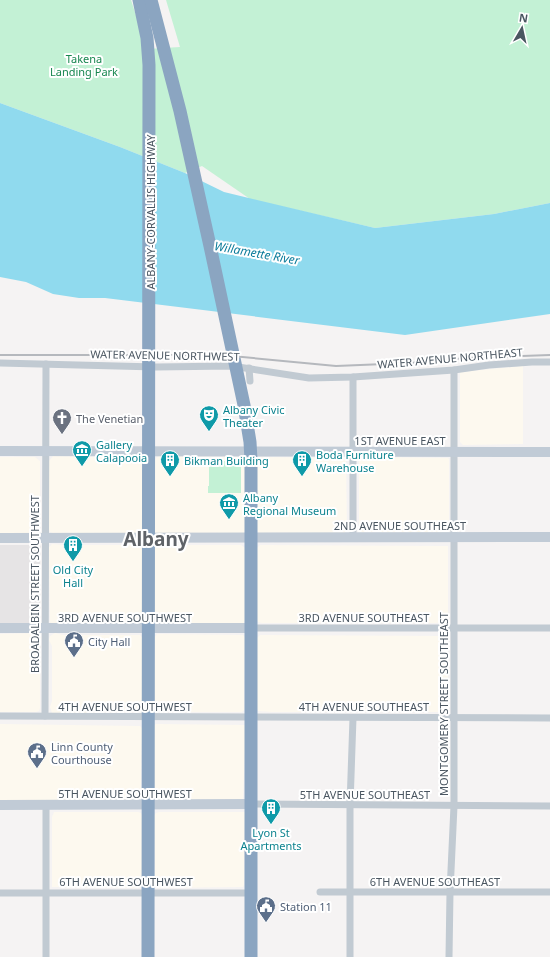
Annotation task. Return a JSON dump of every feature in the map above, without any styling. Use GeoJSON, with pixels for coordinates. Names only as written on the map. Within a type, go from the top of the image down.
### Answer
{"type":"FeatureCollection","features":[{"type":"Feature","properties":{"kind":"highway","name":"ALBANY-CORVALLIS HIGHWAY"},"geometry":{"type":"LineString","coordinates":[[139,0],[147,38],[149,65],[150,426],[148,629],[148,957]]}},
{"type":"Feature","properties":{"kind":"highway"},"geometry":{"type":"LineString","coordinates":[[151,0],[180,111],[210,246],[244,405],[250,451],[251,957]]}},
{"type":"Feature","properties":{"kind":"street","name":"WATER AVENUE NORTHWEST"},"geometry":{"type":"LineString","coordinates":[[0,362],[156,367],[222,366],[249,368],[309,378],[353,378]]}},
{"type":"Feature","properties":{"kind":"street","name":"WATER AVENUE NORTHEAST"},"geometry":{"type":"LineString","coordinates":[[353,378],[454,370],[489,365],[550,362]]}},
{"type":"Feature","properties":{"kind":"street","name":"BROADALBIN STREET SOUTHWEST"},"geometry":{"type":"LineString","coordinates":[[45,716],[46,364]]}},
{"type":"Feature","properties":{"kind":"street"},"geometry":{"type":"LineString","coordinates":[[249,368],[250,381]]}},
{"type":"Feature","properties":{"kind":"street","name":"MONTGOMERY STREET SOUTHEAST"},"geometry":{"type":"LineString","coordinates":[[449,957],[454,806],[454,370]]}},
{"type":"Feature","properties":{"kind":"street"},"geometry":{"type":"LineString","coordinates":[[353,378],[353,537]]}},
{"type":"Feature","properties":{"kind":"street","name":"1ST AVENUE EAST"},"geometry":{"type":"LineString","coordinates":[[0,451],[550,452]]}},
{"type":"Feature","properties":{"kind":"street","name":"2ND AVENUE SOUTHEAST"},"geometry":{"type":"LineString","coordinates":[[0,538],[550,537]]}},
{"type":"Feature","properties":{"kind":"street","name":"3RD AVENUE SOUTHWEST"},"geometry":{"type":"LineString","coordinates":[[0,628],[250,628]]}},
{"type":"Feature","properties":{"kind":"street","name":"3RD AVENUE SOUTHEAST"},"geometry":{"type":"LineString","coordinates":[[250,628],[550,628]]}},
{"type":"Feature","properties":{"kind":"street","name":"4TH AVENUE SOUTHWEST"},"geometry":{"type":"LineString","coordinates":[[0,716],[251,717]]}},
{"type":"Feature","properties":{"kind":"street","name":"4TH AVENUE SOUTHEAST"},"geometry":{"type":"LineString","coordinates":[[251,717],[550,718]]}},
{"type":"Feature","properties":{"kind":"street"},"geometry":{"type":"LineString","coordinates":[[350,957],[350,805],[353,718]]}},
{"type":"Feature","properties":{"kind":"street","name":"5TH AVENUE SOUTHWEST"},"geometry":{"type":"LineString","coordinates":[[0,805],[148,806],[251,804]]}},
{"type":"Feature","properties":{"kind":"street","name":"5TH AVENUE SOUTHEAST"},"geometry":{"type":"LineString","coordinates":[[251,804],[550,806]]}},
{"type":"Feature","properties":{"kind":"street"},"geometry":{"type":"LineString","coordinates":[[46,805],[46,957]]}},
{"type":"Feature","properties":{"kind":"street","name":"6TH AVENUE SOUTHEAST"},"geometry":{"type":"LineString","coordinates":[[320,892],[550,892]]}},
{"type":"Feature","properties":{"kind":"street","name":"6TH AVENUE SOUTHWEST"},"geometry":{"type":"LineString","coordinates":[[0,893],[251,893]]}},
{"type":"Feature","properties":{"kind":"shaded area"},"geometry":{"type":"Polygon","coordinates":[[[523,366],[523,444],[463,445],[460,442],[460,372],[523,366]]]}},
{"type":"Feature","properties":{"kind":"shaded area"},"geometry":{"type":"Polygon","coordinates":[[[53,456],[140,458],[142,463],[142,532],[140,534],[50,532],[49,461],[53,456]]]}},
{"type":"Feature","properties":{"kind":"shaded area"},"geometry":{"type":"Polygon","coordinates":[[[159,456],[243,457],[246,459],[246,530],[244,533],[157,534],[155,532],[155,460],[159,456]]]}},
{"type":"Feature","properties":{"kind":"shaded area"},"geometry":{"type":"Polygon","coordinates":[[[0,457],[35,457],[40,461],[39,532],[0,534],[0,457]]]}},
{"type":"Feature","properties":{"kind":"shaded area"},"geometry":{"type":"Polygon","coordinates":[[[261,457],[346,458],[347,531],[344,533],[259,533],[257,531],[257,462],[261,457]]]}},
{"type":"Feature","properties":{"kind":"shaded area"},"geometry":{"type":"Polygon","coordinates":[[[363,457],[448,458],[448,532],[360,532],[359,460],[363,457]]]}},
{"type":"Feature","properties":{"kind":"shaded area"},"geometry":{"type":"Polygon","coordinates":[[[38,544],[41,547],[41,622],[39,624],[0,623],[0,545],[38,544]]]}},
{"type":"Feature","properties":{"kind":"shaded area"},"geometry":{"type":"Polygon","coordinates":[[[52,544],[139,545],[142,547],[142,621],[140,623],[51,624],[49,547],[52,544]]]}},
{"type":"Feature","properties":{"kind":"shaded area"},"geometry":{"type":"Polygon","coordinates":[[[157,545],[241,545],[244,547],[244,623],[155,622],[154,548],[157,545]]]}},
{"type":"Feature","properties":{"kind":"shaded area"},"geometry":{"type":"Polygon","coordinates":[[[260,545],[448,546],[448,621],[435,623],[258,622],[257,548],[260,545]]]}},
{"type":"Feature","properties":{"kind":"shaded area"},"geometry":{"type":"Polygon","coordinates":[[[40,633],[39,711],[0,712],[0,634],[40,633]]]}},
{"type":"Feature","properties":{"kind":"shaded area"},"geometry":{"type":"Polygon","coordinates":[[[55,633],[63,635],[140,635],[143,638],[143,710],[140,712],[52,713],[50,707],[52,701],[52,646],[49,640],[50,636],[55,633]]]}},
{"type":"Feature","properties":{"kind":"shaded area"},"geometry":{"type":"Polygon","coordinates":[[[157,634],[243,635],[245,637],[244,710],[242,712],[154,712],[154,638],[157,634]]]}},
{"type":"Feature","properties":{"kind":"shaded area"},"geometry":{"type":"Polygon","coordinates":[[[260,635],[447,636],[448,709],[445,712],[258,711],[257,638],[260,635]]]}},
{"type":"Feature","properties":{"kind":"shaded area"},"geometry":{"type":"Polygon","coordinates":[[[0,724],[140,726],[142,728],[141,788],[143,795],[141,798],[136,800],[0,800],[0,724]]]}},
{"type":"Feature","properties":{"kind":"shaded area"},"geometry":{"type":"Polygon","coordinates":[[[154,725],[246,725],[243,799],[153,800],[154,725]]]}},
{"type":"Feature","properties":{"kind":"shaded area"},"geometry":{"type":"Polygon","coordinates":[[[54,812],[141,813],[141,886],[138,888],[52,887],[52,817],[54,812]]]}},
{"type":"Feature","properties":{"kind":"shaded area"},"geometry":{"type":"Polygon","coordinates":[[[159,812],[245,812],[243,887],[158,888],[155,886],[154,815],[159,812]]]}},
{"type":"Feature","properties":{"kind":"green space","name":"Takena Landing Park"},"geometry":{"type":"Polygon","coordinates":[[[0,0],[131,0],[147,49],[180,47],[166,0],[550,0],[550,203],[494,214],[375,228],[250,199],[202,166],[185,173],[120,147],[0,103],[0,0]]]}},
{"type":"Feature","properties":{"kind":"green space"},"geometry":{"type":"Polygon","coordinates":[[[209,461],[241,461],[241,493],[208,493],[209,461]]]}},
{"type":"Feature","properties":{"kind":"water","name":"Willamette River"},"geometry":{"type":"Polygon","coordinates":[[[0,103],[120,147],[185,173],[224,192],[375,228],[494,214],[550,203],[550,314],[405,335],[105,298],[79,298],[53,294],[26,282],[0,277],[0,103]]]}},
{"type":"Feature","properties":{"kind":"railway"},"geometry":{"type":"LineString","coordinates":[[0,355],[221,355],[336,366],[409,363],[466,358],[550,355]]}},
{"type":"Feature","properties":{"kind":"place","name":"Albany Civic Theater"},"geometry":{"type":"Point","coordinates":[209,432]}},
{"type":"Feature","properties":{"kind":"place","name":"The Venetian"},"geometry":{"type":"Point","coordinates":[62,435]}},
{"type":"Feature","properties":{"kind":"place","name":"Gallery Calapooia"},"geometry":{"type":"Point","coordinates":[82,467]}},
{"type":"Feature","properties":{"kind":"place","name":"Bikman Building"},"geometry":{"type":"Point","coordinates":[170,477]}},
{"type":"Feature","properties":{"kind":"place","name":"Boda Furniture Warehouse"},"geometry":{"type":"Point","coordinates":[302,477]}},
{"type":"Feature","properties":{"kind":"place","name":"Albany Regional Museum"},"geometry":{"type":"Point","coordinates":[229,520]}},
{"type":"Feature","properties":{"kind":"place","name":"Old City Hall"},"geometry":{"type":"Point","coordinates":[73,562]}},
{"type":"Feature","properties":{"kind":"place","name":"City Hall"},"geometry":{"type":"Point","coordinates":[74,658]}},
{"type":"Feature","properties":{"kind":"place","name":"Linn County Courthouse"},"geometry":{"type":"Point","coordinates":[37,769]}},
{"type":"Feature","properties":{"kind":"place","name":"Lyon St Apartments"},"geometry":{"type":"Point","coordinates":[271,825]}},
{"type":"Feature","properties":{"kind":"place","name":"Station 11"},"geometry":{"type":"Point","coordinates":[266,923]}},
{"type":"Feature","properties":{"kind":"district","name":"Albany"},"geometry":{"type":"Point","coordinates":[156,539]}}]}
